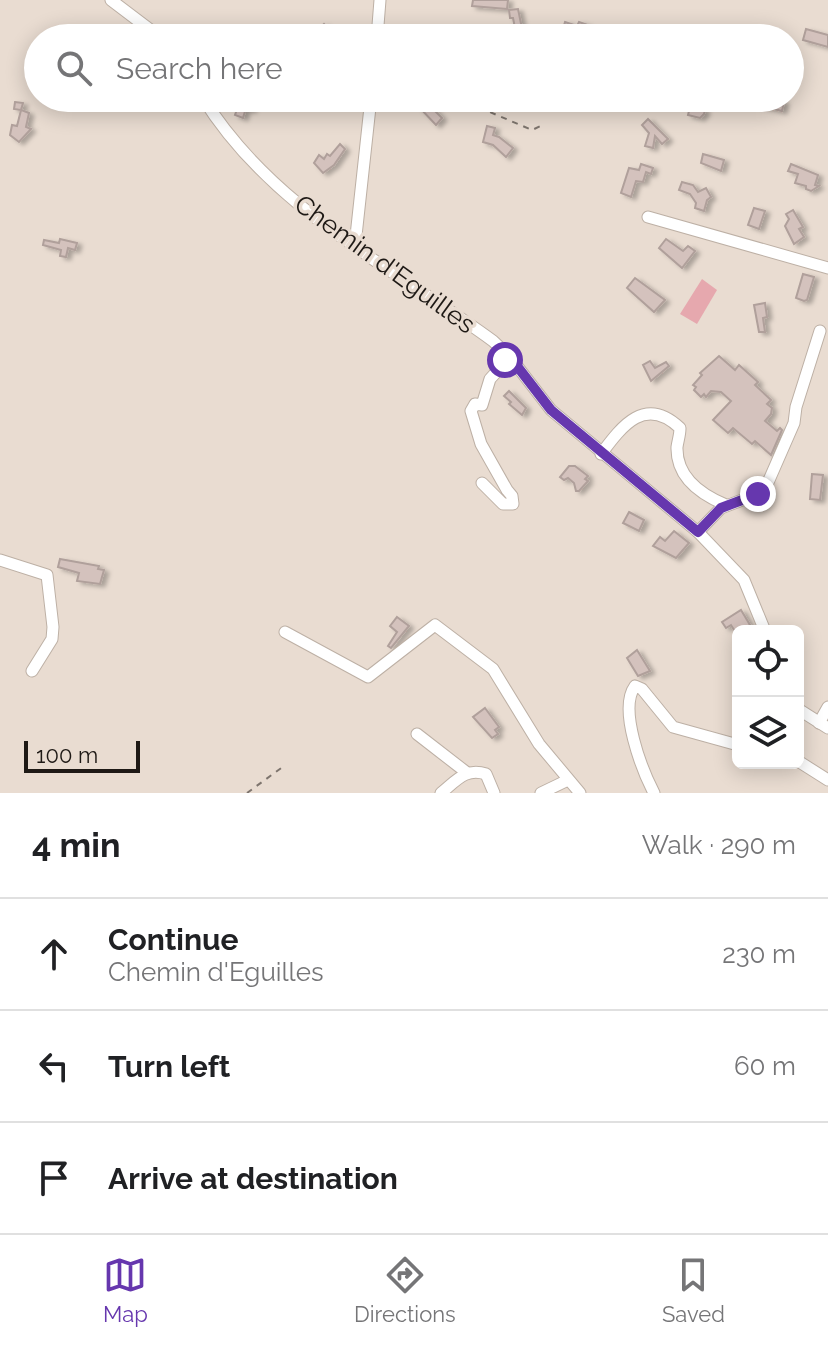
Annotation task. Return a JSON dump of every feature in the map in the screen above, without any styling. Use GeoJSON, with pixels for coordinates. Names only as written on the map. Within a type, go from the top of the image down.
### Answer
{"type":"FeatureCollection","features":[{"type":"Feature","properties":{"kind":"street"},"geometry":{"type":"LineString","coordinates":[[111,0],[143,24]]}},
{"type":"Feature","properties":{"kind":"street"},"geometry":{"type":"LineString","coordinates":[[378,24],[380,0]]}},
{"type":"Feature","properties":{"kind":"street","name":"Chemin d'Eguilles"},"geometry":{"type":"LineString","coordinates":[[212,112],[261,171],[378,264],[467,322],[510,357],[551,410],[698,532],[744,580],[763,625]]}},
{"type":"Feature","properties":{"kind":"street"},"geometry":{"type":"LineString","coordinates":[[355,245],[369,112]]}},
{"type":"Feature","properties":{"kind":"street"},"geometry":{"type":"LineString","coordinates":[[648,217],[828,268]]}},
{"type":"Feature","properties":{"kind":"street"},"geometry":{"type":"LineString","coordinates":[[698,532],[726,505],[758,494],[766,487],[794,423],[796,407],[820,331]]}},
{"type":"Feature","properties":{"kind":"street"},"geometry":{"type":"LineString","coordinates":[[482,483],[503,504],[513,504],[512,496],[481,444],[471,411],[475,404],[482,405],[490,379],[510,357]]}},
{"type":"Feature","properties":{"kind":"street"},"geometry":{"type":"LineString","coordinates":[[601,454],[633,418],[649,414],[666,418],[680,428],[677,449],[692,485],[702,494],[726,505]]}},
{"type":"Feature","properties":{"kind":"street"},"geometry":{"type":"LineString","coordinates":[[0,560],[47,575],[52,639],[32,671]]}},
{"type":"Feature","properties":{"kind":"street"},"geometry":{"type":"LineString","coordinates":[[285,632],[368,677],[435,625],[493,669],[539,744],[577,793]]}},
{"type":"Feature","properties":{"kind":"street"},"geometry":{"type":"LineString","coordinates":[[654,793],[645,776],[630,722],[631,691],[635,686],[642,689],[673,727],[732,743]]}},
{"type":"Feature","properties":{"kind":"street"},"geometry":{"type":"LineString","coordinates":[[804,713],[824,726],[828,707]]}},
{"type":"Feature","properties":{"kind":"street"},"geometry":{"type":"LineString","coordinates":[[417,734],[466,772]]}},
{"type":"Feature","properties":{"kind":"street"},"geometry":{"type":"LineString","coordinates":[[804,763],[828,772]]}},
{"type":"Feature","properties":{"kind":"street"},"geometry":{"type":"LineString","coordinates":[[804,765],[828,780]]}},
{"type":"Feature","properties":{"kind":"street"},"geometry":{"type":"LineString","coordinates":[[441,793],[466,772],[476,771],[486,774],[494,793]]}},
{"type":"Feature","properties":{"kind":"street"},"geometry":{"type":"LineString","coordinates":[[541,793],[568,780]]}},
{"type":"Feature","properties":{"kind":"path"},"geometry":{"type":"LineString","coordinates":[[490,112],[532,130],[545,124]]}},
{"type":"Feature","properties":{"kind":"path"},"geometry":{"type":"LineString","coordinates":[[247,793],[284,766]]}},
{"type":"Feature","properties":{"kind":"shaded area"},"geometry":{"type":"Polygon","coordinates":[[[702,279],[717,290],[697,324],[680,314],[702,279]]]}},
{"type":"Feature","properties":{"kind":"building"},"geometry":{"type":"Polygon","coordinates":[[[473,0],[508,0],[507,9],[472,6],[473,0]]]}},
{"type":"Feature","properties":{"kind":"building"},"geometry":{"type":"Polygon","coordinates":[[[518,9],[521,24],[514,24],[509,10],[518,9]]]}},
{"type":"Feature","properties":{"kind":"building"},"geometry":{"type":"Polygon","coordinates":[[[806,29],[828,35],[828,47],[804,40],[806,29]]]}},
{"type":"Feature","properties":{"kind":"building"},"geometry":{"type":"Polygon","coordinates":[[[15,102],[23,103],[21,110],[14,109],[15,102]]]}},
{"type":"Feature","properties":{"kind":"building"},"geometry":{"type":"Polygon","coordinates":[[[21,110],[29,113],[26,127],[31,129],[19,142],[10,135],[12,125],[17,126],[21,110]]]}},
{"type":"Feature","properties":{"kind":"building"},"geometry":{"type":"Polygon","coordinates":[[[424,112],[436,112],[442,118],[436,125],[424,112]]]}},
{"type":"Feature","properties":{"kind":"building"},"geometry":{"type":"Polygon","coordinates":[[[689,112],[704,112],[700,118],[688,115],[689,112]]]}},
{"type":"Feature","properties":{"kind":"building"},"geometry":{"type":"Polygon","coordinates":[[[648,119],[668,139],[662,144],[655,136],[653,148],[645,146],[649,133],[642,125],[648,119]]]}},
{"type":"Feature","properties":{"kind":"building"},"geometry":{"type":"Polygon","coordinates":[[[487,126],[495,128],[493,135],[513,148],[506,157],[493,145],[483,142],[487,126]]]}},
{"type":"Feature","properties":{"kind":"building"},"geometry":{"type":"Polygon","coordinates":[[[340,144],[345,149],[334,165],[323,173],[314,163],[319,155],[324,159],[327,154],[330,156],[340,144]]]}},
{"type":"Feature","properties":{"kind":"building"},"geometry":{"type":"Polygon","coordinates":[[[703,154],[724,160],[721,171],[701,163],[703,154]]]}},
{"type":"Feature","properties":{"kind":"building"},"geometry":{"type":"Polygon","coordinates":[[[641,164],[653,168],[651,174],[646,172],[643,182],[636,181],[631,197],[621,193],[629,168],[639,170],[641,164]]]}},
{"type":"Feature","properties":{"kind":"building"},"geometry":{"type":"Polygon","coordinates":[[[791,164],[818,175],[815,185],[819,186],[811,191],[795,183],[798,174],[788,171],[791,164]]]}},
{"type":"Feature","properties":{"kind":"building"},"geometry":{"type":"Polygon","coordinates":[[[682,182],[693,185],[698,192],[706,188],[711,197],[704,211],[695,208],[696,203],[690,194],[679,190],[682,182]]]}},
{"type":"Feature","properties":{"kind":"building"},"geometry":{"type":"Polygon","coordinates":[[[754,208],[765,211],[759,229],[748,225],[754,208]]]}},
{"type":"Feature","properties":{"kind":"building"},"geometry":{"type":"Polygon","coordinates":[[[793,210],[803,227],[799,229],[804,237],[794,244],[785,226],[789,219],[786,214],[793,210]]]}},
{"type":"Feature","properties":{"kind":"building"},"geometry":{"type":"Polygon","coordinates":[[[60,239],[77,243],[75,250],[68,248],[66,257],[60,256],[61,250],[43,245],[44,240],[59,243],[60,239]]]}},
{"type":"Feature","properties":{"kind":"building"},"geometry":{"type":"Polygon","coordinates":[[[666,239],[683,251],[688,246],[695,251],[682,268],[659,248],[666,239]]]}},
{"type":"Feature","properties":{"kind":"building"},"geometry":{"type":"Polygon","coordinates":[[[803,274],[814,277],[804,301],[796,298],[803,274]]]}},
{"type":"Feature","properties":{"kind":"building"},"geometry":{"type":"Polygon","coordinates":[[[635,278],[665,300],[654,312],[627,288],[635,278]]]}},
{"type":"Feature","properties":{"kind":"building"},"geometry":{"type":"Polygon","coordinates":[[[765,303],[765,332],[759,332],[754,305],[765,303]]]}},
{"type":"Feature","properties":{"kind":"building"},"geometry":{"type":"Polygon","coordinates":[[[719,356],[735,370],[739,365],[758,382],[755,385],[771,400],[767,404],[772,408],[771,414],[765,421],[777,431],[782,430],[771,455],[755,441],[752,444],[733,428],[728,433],[713,420],[731,401],[721,392],[711,391],[706,397],[704,394],[701,397],[694,390],[696,387],[693,385],[702,375],[700,373],[719,356]]]}},
{"type":"Feature","properties":{"kind":"building"},"geometry":{"type":"Polygon","coordinates":[[[650,361],[655,368],[666,362],[669,366],[651,381],[643,365],[650,361]]]}},
{"type":"Feature","properties":{"kind":"building"},"geometry":{"type":"Polygon","coordinates":[[[509,391],[526,408],[522,415],[504,396],[509,391]]]}},
{"type":"Feature","properties":{"kind":"building"},"geometry":{"type":"Polygon","coordinates":[[[569,466],[575,466],[588,476],[585,479],[588,481],[579,491],[568,478],[564,480],[560,477],[569,466]]]}},
{"type":"Feature","properties":{"kind":"building"},"geometry":{"type":"Polygon","coordinates":[[[812,474],[823,475],[820,500],[810,499],[812,474]]]}},
{"type":"Feature","properties":{"kind":"building"},"geometry":{"type":"Polygon","coordinates":[[[629,512],[644,520],[639,531],[623,523],[629,512]]]}},
{"type":"Feature","properties":{"kind":"building"},"geometry":{"type":"Polygon","coordinates":[[[674,531],[689,543],[676,558],[653,546],[660,537],[665,541],[674,531]]]}},
{"type":"Feature","properties":{"kind":"building"},"geometry":{"type":"Polygon","coordinates":[[[60,559],[99,566],[98,569],[104,570],[100,584],[77,581],[79,573],[58,567],[60,559]]]}},
{"type":"Feature","properties":{"kind":"building"},"geometry":{"type":"Polygon","coordinates":[[[741,610],[750,625],[726,628],[722,622],[741,610]]]}},
{"type":"Feature","properties":{"kind":"building"},"geometry":{"type":"Polygon","coordinates":[[[397,617],[409,626],[391,648],[388,646],[397,632],[390,626],[397,617]]]}},
{"type":"Feature","properties":{"kind":"building"},"geometry":{"type":"Polygon","coordinates":[[[637,650],[650,671],[638,676],[627,658],[637,650]]]}},
{"type":"Feature","properties":{"kind":"building"},"geometry":{"type":"Polygon","coordinates":[[[485,708],[499,727],[495,730],[498,734],[492,738],[473,717],[485,708]]]}},
{"type":"Feature","properties":{"kind":"route"},"geometry":{"type":"LineString","coordinates":[[505,360],[510,357],[551,410],[698,532],[721,508],[758,494]]}}]}
